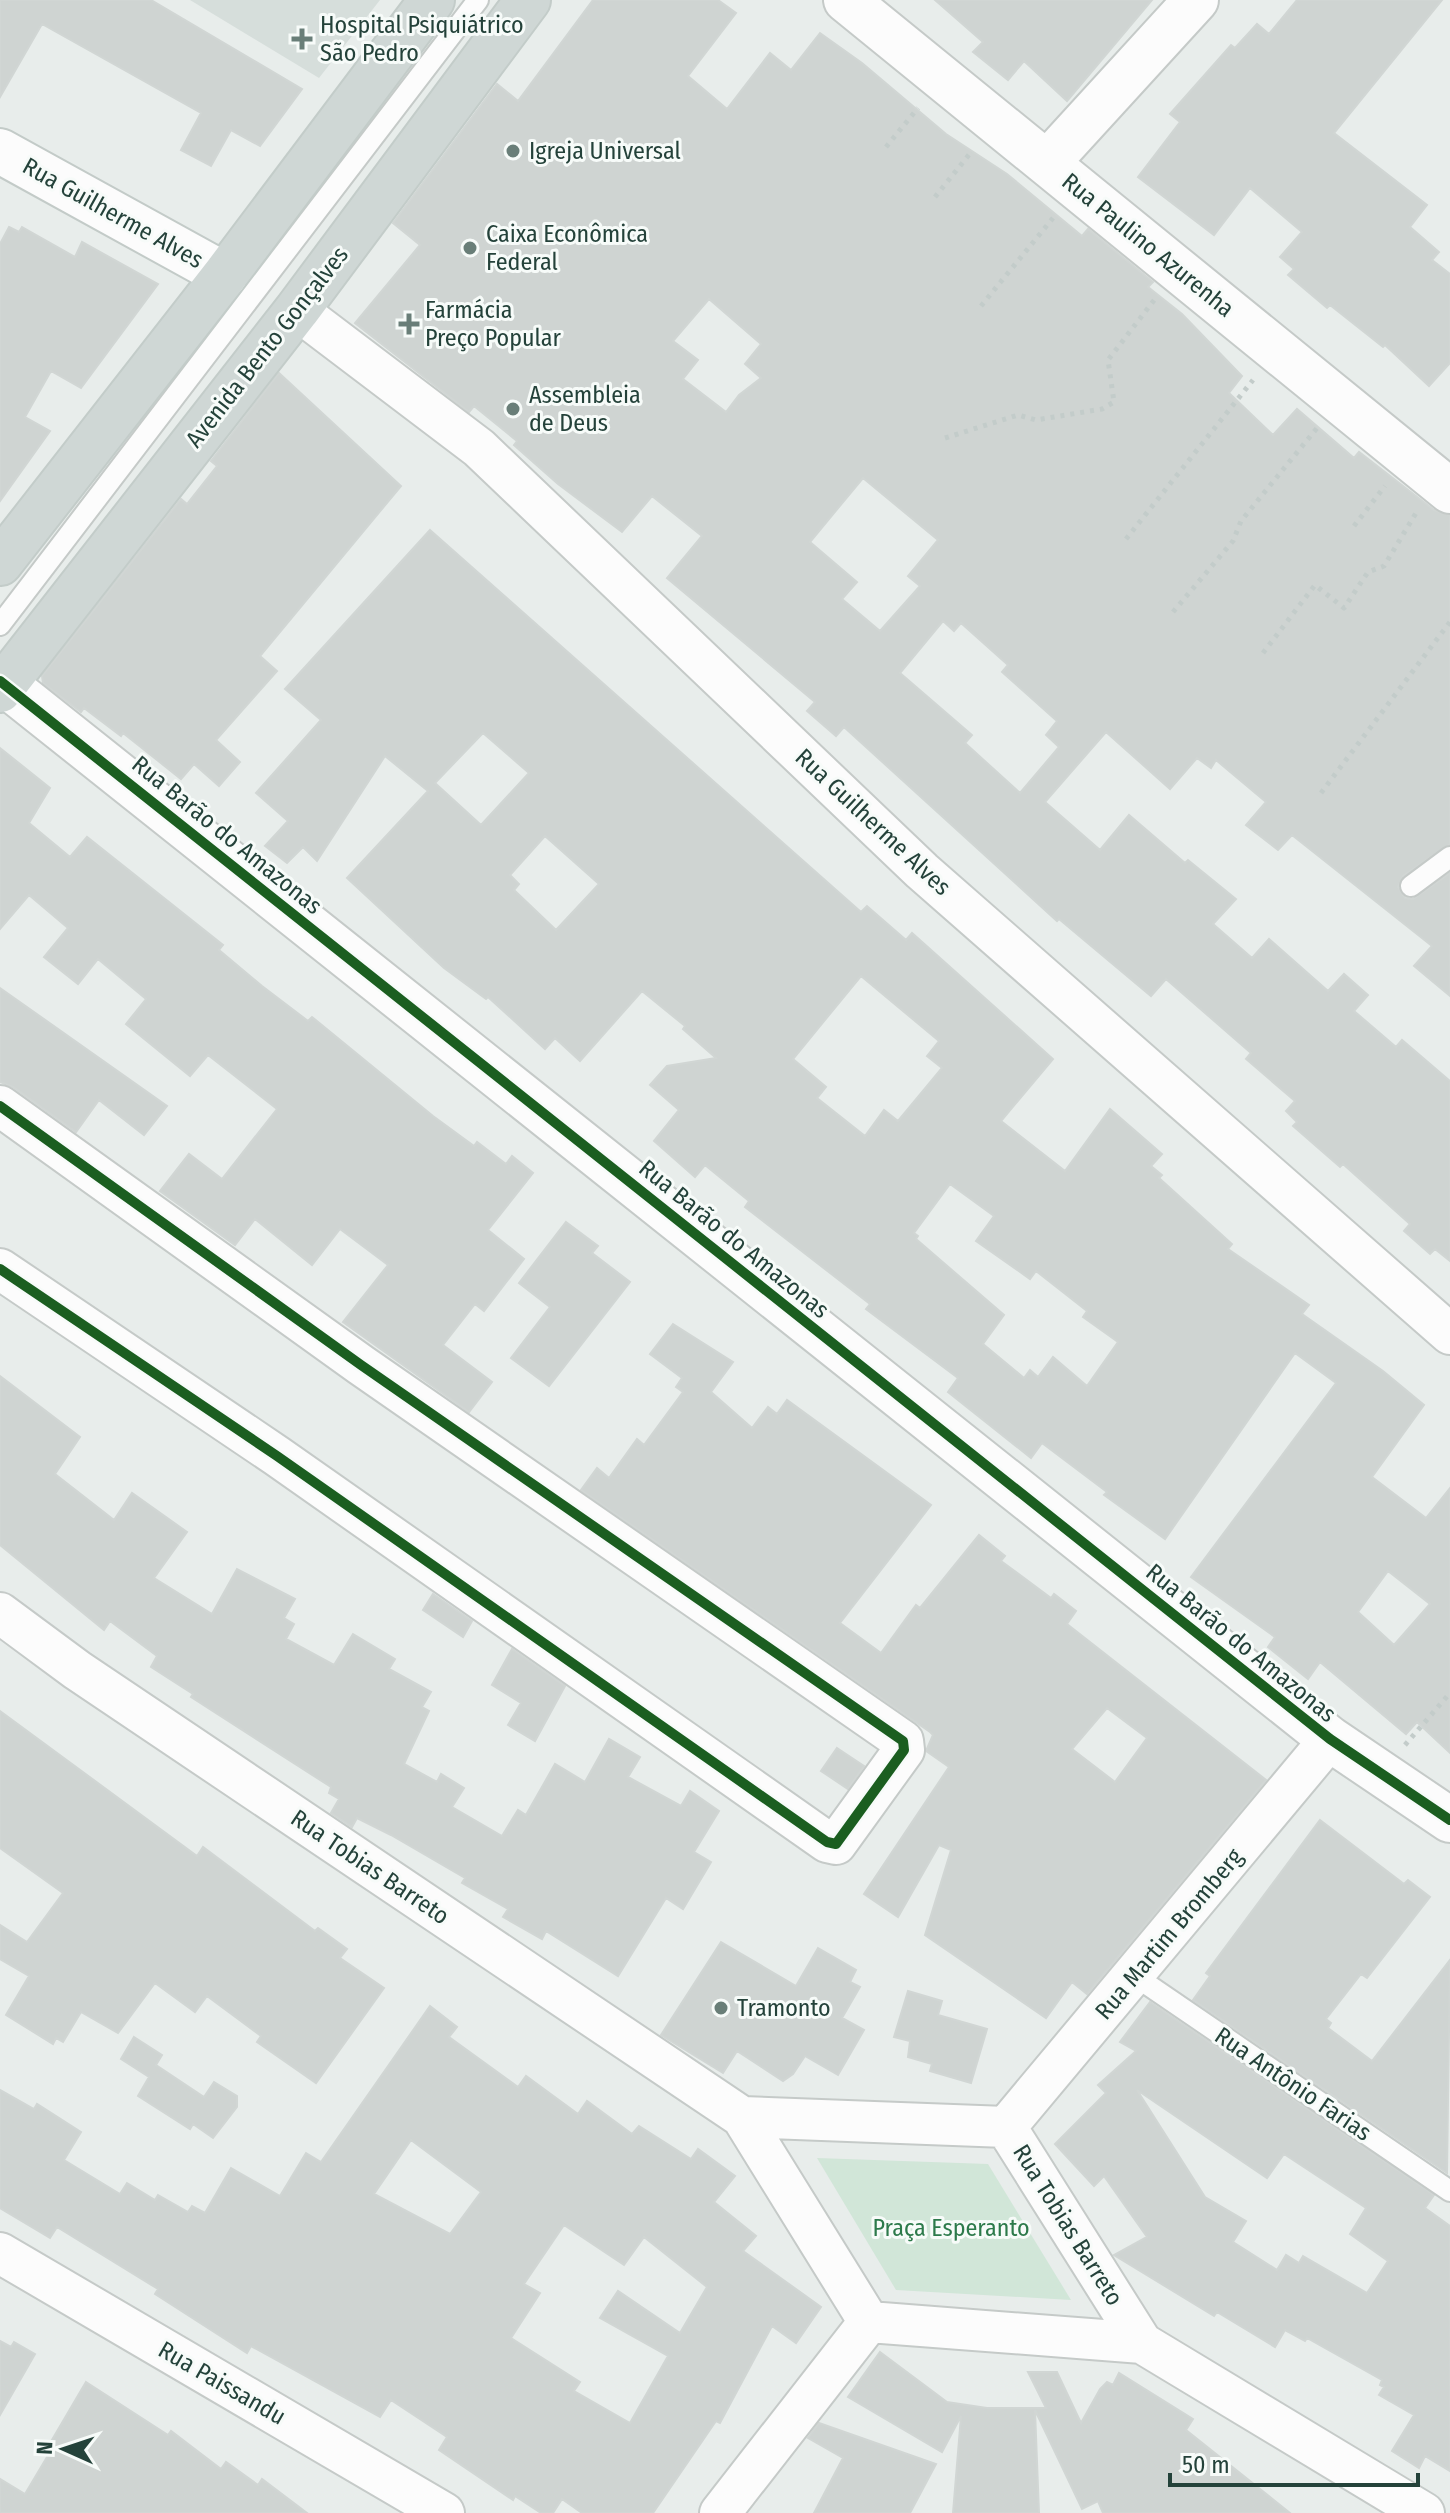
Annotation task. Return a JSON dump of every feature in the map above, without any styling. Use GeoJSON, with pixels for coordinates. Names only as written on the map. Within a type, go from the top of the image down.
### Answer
{"type":"FeatureCollection","features":[{"type":"Feature","properties":{"kind":"main road"},"geometry":{"type":"LineString","coordinates":[[0,563],[225,275],[432,0]]}},
{"type":"Feature","properties":{"kind":"main road","name":"Avenida Bento Gonçalves"},"geometry":{"type":"LineString","coordinates":[[1,686],[297,310],[528,0]]}},
{"type":"Feature","properties":{"kind":"street","name":"Rua Paulino Azurenha"},"geometry":{"type":"LineString","coordinates":[[846,0],[1432,477]]}},
{"type":"Feature","properties":{"kind":"street"},"geometry":{"type":"LineString","coordinates":[[1062,175],[1196,0]]}},
{"type":"Feature","properties":{"kind":"street","name":"Rua Guilherme Alves"},"geometry":{"type":"LineString","coordinates":[[0,151],[225,275]]}},
{"type":"Feature","properties":{"kind":"street","name":"Rua Guilherme Alves"},"geometry":{"type":"LineString","coordinates":[[297,310],[479,448],[922,871],[1450,1334]]}},
{"type":"Feature","properties":{"kind":"street","name":"Rua Barão do Amazonas"},"geometry":{"type":"LineString","coordinates":[[1,686],[1330,1739],[1450,1820]]}},
{"type":"Feature","properties":{"kind":"street"},"geometry":{"type":"LineString","coordinates":[[0,1106],[374,1374],[903,1741],[904,1750],[836,1844],[827,1842],[277,1456],[0,1269]]}},
{"type":"Feature","properties":{"kind":"street","name":"Rua Tobias Barreto"},"geometry":{"type":"LineString","coordinates":[[0,1613],[77,1670],[742,2117],[869,2322],[1142,2343],[1424,2513]]}},
{"type":"Feature","properties":{"kind":"street","name":"Rua Martim Bromberg"},"geometry":{"type":"LineString","coordinates":[[1006,2127],[1330,1739]]}},
{"type":"Feature","properties":{"kind":"street","name":"Rua Tobias Barreto"},"geometry":{"type":"LineString","coordinates":[[742,2117],[1006,2127],[1142,2343]]}},
{"type":"Feature","properties":{"kind":"street","name":"Rua Paissandu"},"geometry":{"type":"LineString","coordinates":[[0,2253],[444,2513]]}},
{"type":"Feature","properties":{"kind":"street"},"geometry":{"type":"LineString","coordinates":[[720,2513],[869,2322]]}},
{"type":"Feature","properties":{"kind":"lane"},"geometry":{"type":"LineString","coordinates":[[0,625],[478,0]]}},
{"type":"Feature","properties":{"kind":"lane"},"geometry":{"type":"LineString","coordinates":[[1411,886],[1450,857]]}},
{"type":"Feature","properties":{"kind":"lane","name":"Rua Antônio Farias"},"geometry":{"type":"LineString","coordinates":[[1135,1976],[1450,2191]]}},
{"type":"Feature","properties":{"kind":"path"},"geometry":{"type":"LineString","coordinates":[[886,147],[943,78]]}},
{"type":"Feature","properties":{"kind":"path"},"geometry":{"type":"LineString","coordinates":[[935,197],[997,122]]}},
{"type":"Feature","properties":{"kind":"path"},"geometry":{"type":"LineString","coordinates":[[981,306],[1062,175]]}},
{"type":"Feature","properties":{"kind":"path"},"geometry":{"type":"LineString","coordinates":[[945,438],[1018,415],[1036,420],[1102,409],[1114,402],[1108,360],[1178,269]]}},
{"type":"Feature","properties":{"kind":"path"},"geometry":{"type":"LineString","coordinates":[[1126,539],[1277,350]]}},
{"type":"Feature","properties":{"kind":"path"},"geometry":{"type":"LineString","coordinates":[[1173,612],[1233,541],[1241,521],[1274,478],[1340,401]]}},
{"type":"Feature","properties":{"kind":"path"},"geometry":{"type":"LineString","coordinates":[[1354,526],[1432,477]]}},
{"type":"Feature","properties":{"kind":"path"},"geometry":{"type":"LineString","coordinates":[[1263,653],[1315,585],[1344,608],[1368,572],[1384,566],[1401,542],[1401,534],[1432,477]]}},
{"type":"Feature","properties":{"kind":"path"},"geometry":{"type":"LineString","coordinates":[[1321,793],[1450,622]]}},
{"type":"Feature","properties":{"kind":"path"},"geometry":{"type":"LineString","coordinates":[[1380,1773],[1450,1693]]}},
{"type":"Feature","properties":{"kind":"shaded area","name":"Hospital Psiquiátrico São Pedro"},"geometry":{"type":"Polygon","coordinates":[[[190,0],[380,0],[319,78],[190,0]]]}},
{"type":"Feature","properties":{"kind":"green space","name":"Praça Esperanto"},"geometry":{"type":"Polygon","coordinates":[[[817,2158],[988,2164],[1071,2300],[896,2290],[817,2158]]]}},
{"type":"Feature","properties":{"kind":"building"},"geometry":{"type":"Polygon","coordinates":[[[0,0],[151,0],[302,89],[260,146],[231,130],[211,166],[181,150],[201,113],[42,24],[0,97],[0,0]]]}},
{"type":"Feature","properties":{"kind":"building"},"geometry":{"type":"Polygon","coordinates":[[[593,0],[718,0],[736,13],[688,76],[727,109],[770,53],[791,70],[820,33],[862,63],[946,134],[1007,174],[1082,236],[1088,229],[1153,282],[1148,287],[1182,314],[1242,376],[1229,393],[1273,435],[1297,409],[1354,458],[1359,452],[1434,510],[1450,515],[1450,844],[1403,876],[1398,887],[1405,898],[1413,899],[1450,873],[1450,996],[1414,966],[1432,946],[1292,835],[1278,850],[1246,825],[1266,802],[1216,760],[1211,768],[1197,758],[1170,789],[1106,732],[1045,802],[1100,850],[1129,815],[1185,863],[1188,860],[1236,899],[1213,924],[1252,958],[1269,939],[1328,991],[1344,974],[1368,995],[1354,1011],[1396,1047],[1402,1040],[1450,1081],[1450,1261],[1435,1249],[1430,1254],[1404,1231],[1410,1224],[1343,1164],[1340,1167],[1293,1126],[1297,1122],[1286,1111],[1295,1101],[1246,1059],[1251,1053],[1166,979],[1151,996],[1059,919],[1057,921],[844,727],[836,736],[807,711],[815,702],[667,578],[702,536],[652,496],[622,532],[558,484],[514,445],[517,441],[474,406],[469,412],[355,323],[420,245],[393,223],[497,84],[518,101],[593,0]],[[709,299],[673,341],[698,360],[683,379],[726,412],[739,395],[761,378],[745,364],[761,344],[709,299]],[[863,478],[810,542],[857,582],[842,599],[880,631],[920,586],[908,576],[938,540],[863,478]],[[943,621],[900,673],[972,735],[965,743],[1020,793],[1059,747],[1046,735],[1057,721],[1002,672],[1008,665],[961,623],[954,631],[943,621]]]}},
{"type":"Feature","properties":{"kind":"building"},"geometry":{"type":"Polygon","coordinates":[[[935,0],[1152,0],[1067,101],[1024,61],[1008,80],[973,52],[983,42],[935,0]]]}},
{"type":"Feature","properties":{"kind":"building"},"geometry":{"type":"Polygon","coordinates":[[[1297,0],[1442,0],[1334,133],[1427,205],[1410,227],[1439,252],[1432,260],[1450,274],[1450,363],[1429,386],[1385,345],[1383,347],[1330,305],[1327,308],[1288,275],[1294,269],[1280,257],[1302,232],[1250,188],[1214,235],[1138,177],[1180,122],[1170,114],[1231,45],[1235,48],[1257,24],[1269,34],[1297,0]]]}},
{"type":"Feature","properties":{"kind":"building"},"geometry":{"type":"Polygon","coordinates":[[[9,227],[19,232],[22,227],[75,257],[82,242],[158,284],[81,388],[51,371],[25,417],[50,431],[0,501],[0,244],[9,227]]]}},
{"type":"Feature","properties":{"kind":"building"},"geometry":{"type":"Polygon","coordinates":[[[279,373],[401,486],[260,656],[277,671],[216,740],[240,762],[219,786],[194,764],[181,779],[123,733],[121,736],[84,708],[81,712],[43,683],[42,676],[181,499],[187,504],[217,466],[211,461],[279,373]]]}},
{"type":"Feature","properties":{"kind":"building"},"geometry":{"type":"Polygon","coordinates":[[[430,530],[861,912],[867,906],[906,940],[912,933],[1053,1059],[1001,1121],[1065,1171],[1110,1109],[1162,1154],[1151,1166],[1162,1175],[1159,1178],[1232,1244],[1228,1249],[1309,1305],[1302,1314],[1383,1371],[1424,1405],[1372,1477],[1426,1518],[1450,1488],[1450,1753],[1417,1722],[1406,1734],[1320,1662],[1308,1679],[1268,1647],[1275,1637],[1191,1577],[1336,1383],[1295,1353],[1165,1539],[1104,1495],[1107,1492],[1042,1443],[1031,1458],[948,1392],[958,1378],[866,1309],[870,1304],[745,1207],[749,1201],[705,1165],[695,1177],[654,1141],[679,1110],[650,1085],[667,1066],[716,1058],[683,1029],[685,1026],[642,991],[580,1061],[555,1038],[545,1049],[488,997],[486,999],[444,968],[347,878],[428,791],[385,756],[317,861],[303,847],[287,863],[265,846],[288,821],[256,793],[321,720],[285,689],[430,530]],[[483,733],[435,783],[481,825],[529,773],[483,733]],[[545,836],[510,875],[519,884],[514,890],[556,930],[599,884],[545,836]],[[861,976],[793,1059],[826,1087],[817,1098],[865,1136],[884,1110],[898,1121],[942,1068],[927,1056],[939,1041],[861,976]],[[950,1184],[914,1233],[918,1236],[916,1239],[1004,1315],[983,1344],[1024,1378],[1030,1370],[1038,1377],[1053,1357],[1087,1386],[1118,1342],[1083,1317],[1087,1311],[1036,1271],[1030,1279],[976,1241],[994,1216],[950,1184]],[[1388,1571],[1358,1612],[1394,1645],[1430,1604],[1388,1571]]]}},
{"type":"Feature","properties":{"kind":"building"},"geometry":{"type":"Polygon","coordinates":[[[0,748],[50,788],[29,823],[70,857],[87,837],[223,945],[219,950],[262,986],[308,1021],[312,1017],[433,1116],[474,1146],[477,1142],[506,1164],[512,1156],[533,1173],[488,1230],[524,1259],[484,1311],[475,1304],[443,1345],[492,1382],[469,1412],[343,1322],[388,1265],[340,1229],[312,1265],[255,1219],[235,1245],[160,1191],[189,1154],[222,1179],[277,1109],[208,1055],[190,1076],[126,1024],[146,999],[98,959],[78,984],[44,957],[68,928],[29,895],[0,929],[0,748]]]}},
{"type":"Feature","properties":{"kind":"building"},"geometry":{"type":"Polygon","coordinates":[[[0,988],[167,1106],[144,1135],[99,1100],[76,1132],[13,1087],[0,1082],[0,988]]]}},
{"type":"Feature","properties":{"kind":"building"},"geometry":{"type":"Polygon","coordinates":[[[566,1222],[598,1246],[592,1253],[630,1282],[549,1386],[511,1358],[550,1307],[519,1283],[566,1222]]]}},
{"type":"Feature","properties":{"kind":"building"},"geometry":{"type":"Polygon","coordinates":[[[673,1324],[733,1362],[711,1392],[752,1428],[768,1407],[777,1414],[787,1400],[931,1505],[840,1623],[881,1653],[916,1605],[920,1608],[979,1535],[1005,1556],[1001,1561],[1051,1598],[1054,1594],[1076,1611],[1067,1624],[1266,1780],[1087,1994],[1072,1982],[1046,2018],[925,1935],[951,1850],[939,1845],[898,1917],[864,1894],[949,1767],[926,1751],[933,1735],[581,1490],[597,1468],[609,1478],[637,1439],[644,1445],[683,1392],[676,1387],[682,1378],[650,1354],[673,1324]],[[1107,1708],[1072,1749],[1115,1782],[1147,1738],[1107,1708]]]}},
{"type":"Feature","properties":{"kind":"building"},"geometry":{"type":"Polygon","coordinates":[[[0,1376],[80,1437],[55,1474],[114,1520],[132,1493],[187,1532],[154,1578],[212,1614],[237,1569],[295,1599],[284,1618],[294,1624],[286,1639],[334,1665],[353,1634],[395,1659],[389,1669],[431,1692],[422,1707],[429,1711],[404,1764],[437,1782],[441,1774],[464,1788],[452,1807],[502,1836],[518,1810],[526,1815],[555,1764],[585,1782],[609,1739],[640,1757],[628,1777],[681,1806],[690,1791],[719,1811],[694,1852],[711,1862],[683,1909],[666,1898],[618,1976],[546,1931],[542,1939],[503,1917],[508,1909],[462,1883],[465,1878],[391,1835],[357,1818],[352,1827],[331,1813],[339,1799],[329,1793],[331,1787],[191,1697],[193,1694],[151,1667],[157,1656],[110,1621],[104,1630],[0,1545],[0,1376]]]}},
{"type":"Feature","properties":{"kind":"building"},"geometry":{"type":"Polygon","coordinates":[[[433,1594],[472,1621],[463,1637],[423,1610],[433,1594]]]}},
{"type":"Feature","properties":{"kind":"building"},"geometry":{"type":"Polygon","coordinates":[[[512,1649],[565,1686],[535,1741],[508,1725],[521,1703],[492,1685],[512,1649]]]}},
{"type":"Feature","properties":{"kind":"building"},"geometry":{"type":"Polygon","coordinates":[[[0,1711],[197,1856],[203,1847],[315,1931],[318,1928],[347,1949],[340,1958],[384,1988],[316,2083],[257,2042],[261,2036],[207,1996],[195,2012],[155,1983],[118,2033],[81,2012],[63,2042],[56,2038],[53,2044],[6,2015],[29,1976],[0,1959],[0,1925],[27,1942],[63,1893],[0,1848],[0,1711]]]}},
{"type":"Feature","properties":{"kind":"building"},"geometry":{"type":"Polygon","coordinates":[[[837,1748],[864,1766],[848,1789],[821,1771],[837,1748]]]}},
{"type":"Feature","properties":{"kind":"building"},"geometry":{"type":"Polygon","coordinates":[[[1320,1820],[1404,1884],[1408,1880],[1430,1897],[1367,1978],[1361,1974],[1326,2019],[1331,2023],[1328,2028],[1372,2061],[1450,1960],[1447,2173],[1193,2000],[1210,1976],[1206,1973],[1320,1820]]]}},
{"type":"Feature","properties":{"kind":"building"},"geometry":{"type":"Polygon","coordinates":[[[721,1942],[796,1986],[818,1948],[856,1970],[850,1982],[860,1987],[842,2018],[864,2030],[838,2075],[805,2056],[793,2074],[783,2081],[737,2051],[723,2073],[661,2035],[721,1942]]]}},
{"type":"Feature","properties":{"kind":"building"},"geometry":{"type":"Polygon","coordinates":[[[908,1991],[942,2001],[938,2015],[987,2029],[971,2083],[930,2071],[932,2064],[908,2057],[910,2041],[894,2037],[908,1991]]]}},
{"type":"Feature","properties":{"kind":"building"},"geometry":{"type":"Polygon","coordinates":[[[1150,2002],[1434,2195],[1425,2208],[1450,2226],[1450,2471],[1425,2456],[1419,2468],[1392,2451],[1414,2415],[1379,2395],[1384,2387],[1380,2385],[1382,2380],[1307,2338],[1305,2341],[1285,2330],[1275,2347],[1217,2312],[1214,2316],[1114,2255],[1147,2237],[1104,2176],[1094,2186],[1055,2144],[1106,2093],[1098,2085],[1136,2051],[1120,2042],[1150,2002]],[[1137,2090],[1205,2197],[1246,2221],[1233,2242],[1277,2270],[1286,2255],[1299,2263],[1303,2256],[1367,2293],[1388,2261],[1350,2234],[1366,2208],[1284,2154],[1267,2178],[1137,2090]]]}},
{"type":"Feature","properties":{"kind":"building"},"geometry":{"type":"Polygon","coordinates":[[[430,2006],[457,2027],[449,2037],[518,2087],[526,2076],[578,2114],[587,2101],[632,2134],[639,2126],[691,2159],[698,2149],[735,2176],[714,2202],[756,2236],[743,2251],[821,2307],[796,2343],[772,2326],[720,2423],[716,2421],[653,2513],[582,2513],[562,2499],[553,2513],[541,2513],[515,2496],[513,2500],[439,2450],[447,2437],[391,2400],[380,2417],[251,2346],[247,2353],[155,2294],[158,2289],[57,2227],[50,2238],[0,2208],[0,2090],[34,2109],[37,2104],[81,2132],[64,2160],[120,2194],[127,2183],[155,2200],[158,2195],[188,2212],[192,2206],[205,2213],[231,2168],[280,2196],[306,2153],[321,2162],[430,2006]],[[411,2140],[374,2194],[450,2234],[481,2192],[411,2140]],[[564,2225],[524,2284],[540,2293],[511,2338],[580,2382],[574,2391],[630,2423],[668,2356],[600,2318],[618,2291],[680,2333],[707,2287],[644,2237],[624,2265],[564,2225]]]}},
{"type":"Feature","properties":{"kind":"building"},"geometry":{"type":"Polygon","coordinates":[[[134,2037],[162,2055],[156,2065],[204,2097],[214,2082],[237,2096],[237,2107],[213,2138],[193,2124],[190,2129],[138,2096],[149,2077],[121,2059],[134,2037]]]}},
{"type":"Feature","properties":{"kind":"building"},"geometry":{"type":"Polygon","coordinates":[[[0,2341],[11,2347],[14,2342],[35,2354],[0,2415],[0,2341]]]}},
{"type":"Feature","properties":{"kind":"building"},"geometry":{"type":"Polygon","coordinates":[[[880,2352],[947,2402],[987,2408],[1046,2408],[1028,2372],[1057,2372],[1081,2423],[1100,2389],[1107,2382],[1113,2385],[1119,2373],[1193,2419],[1186,2430],[1290,2513],[1103,2513],[1098,2501],[1082,2509],[1035,2410],[1039,2513],[953,2513],[961,2416],[942,2452],[848,2397],[880,2352]]]}},
{"type":"Feature","properties":{"kind":"building"},"geometry":{"type":"Polygon","coordinates":[[[86,2382],[168,2435],[171,2431],[221,2469],[226,2462],[258,2485],[262,2479],[307,2513],[0,2513],[0,2479],[25,2494],[50,2452],[46,2450],[86,2382]]]}},
{"type":"Feature","properties":{"kind":"building"},"geometry":{"type":"Polygon","coordinates":[[[819,2423],[936,2464],[910,2513],[814,2513],[843,2458],[808,2438],[819,2423]]]}},
{"type":"Feature","properties":{"kind":"cycle path"},"geometry":{"type":"LineString","coordinates":[[0,681],[1330,1739],[1450,1820]]}},
{"type":"Feature","properties":{"kind":"cycle path"},"geometry":{"type":"LineString","coordinates":[[0,1106],[361,1365],[903,1741],[904,1750],[836,1844],[827,1842],[277,1456],[0,1269]]}},
{"type":"Feature","properties":{"kind":"place","name":"Hospital Psiquiátrico São Pedro"},"geometry":{"type":"Point","coordinates":[302,39]}},
{"type":"Feature","properties":{"kind":"place","name":"Igreja Universal"},"geometry":{"type":"Point","coordinates":[513,151]}},
{"type":"Feature","properties":{"kind":"place","name":"Caixa Econômica Federal"},"geometry":{"type":"Point","coordinates":[470,248]}},
{"type":"Feature","properties":{"kind":"place","name":"Farmácia Preço Popular"},"geometry":{"type":"Point","coordinates":[409,324]}},
{"type":"Feature","properties":{"kind":"place","name":"Assembleia de Deus"},"geometry":{"type":"Point","coordinates":[513,409]}},
{"type":"Feature","properties":{"kind":"place","name":"Tramonto"},"geometry":{"type":"Point","coordinates":[721,2008]}}]}
